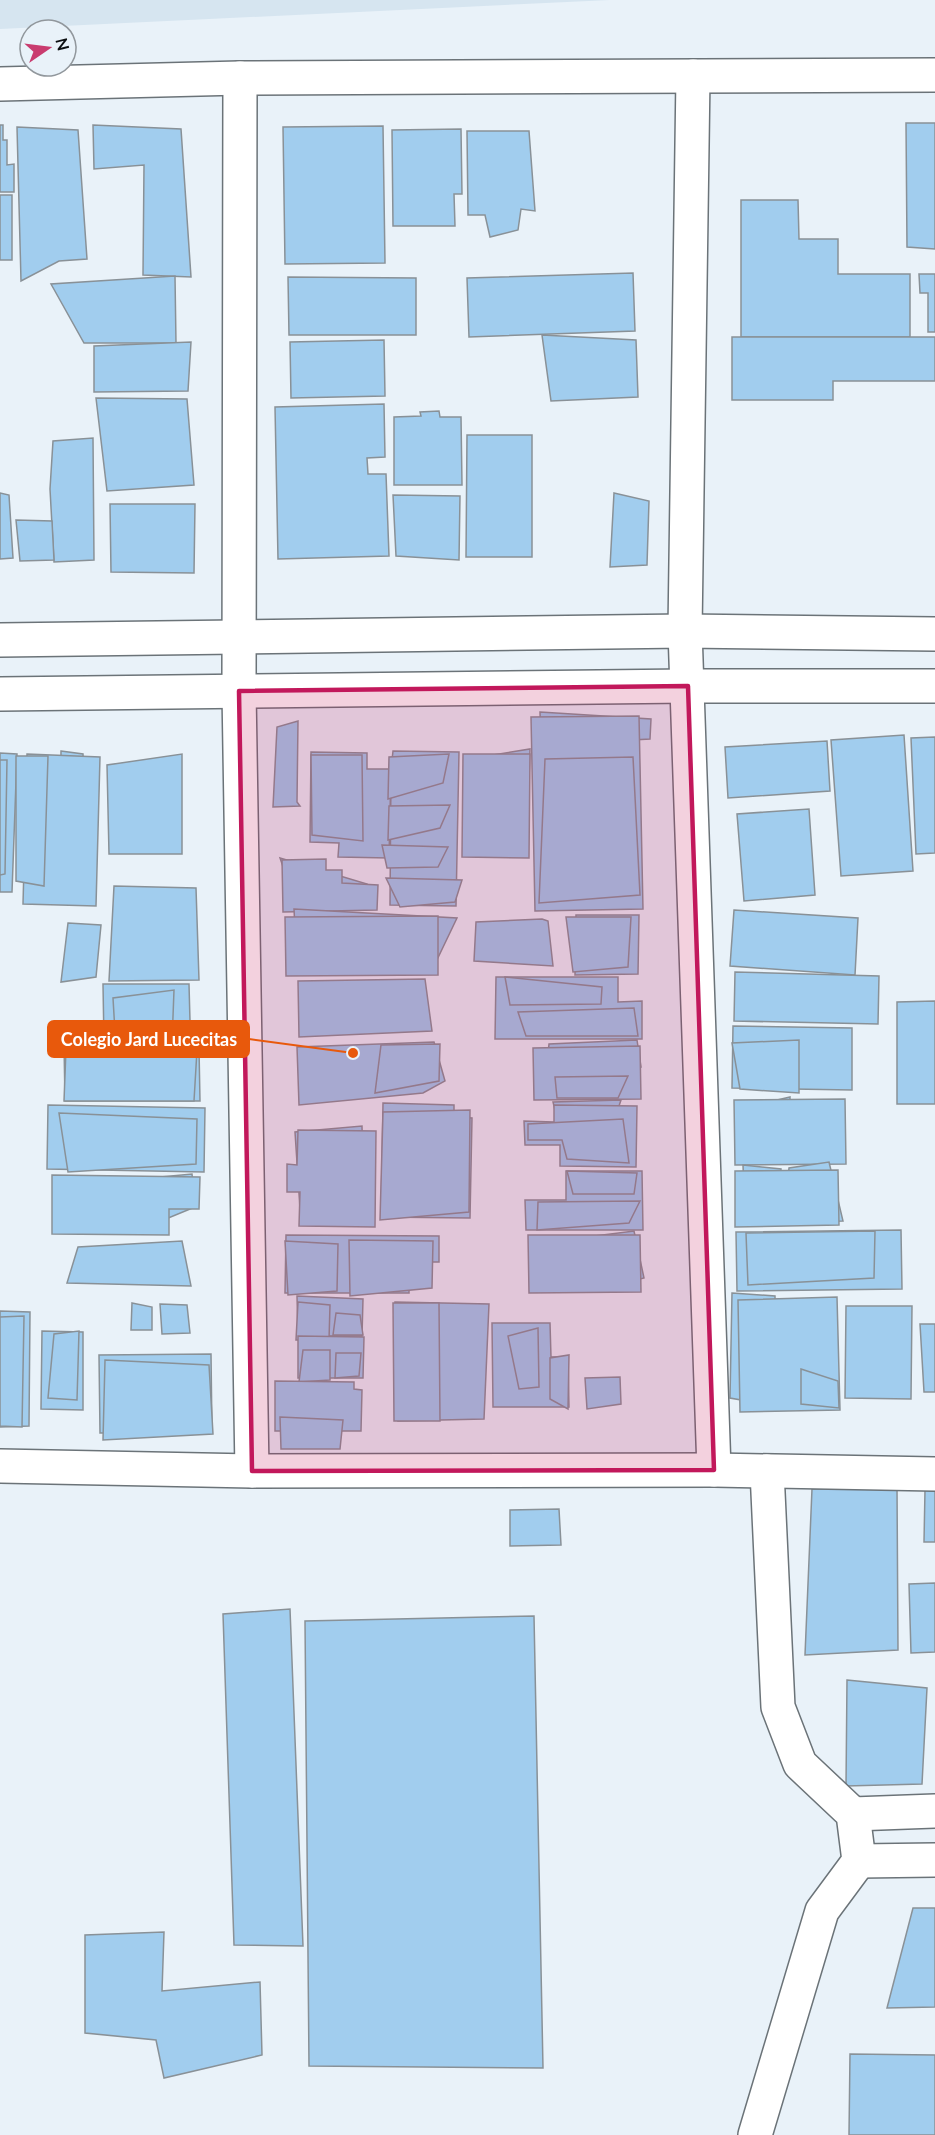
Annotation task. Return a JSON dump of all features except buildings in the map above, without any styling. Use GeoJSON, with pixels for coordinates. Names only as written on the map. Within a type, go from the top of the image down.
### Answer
{"type":"FeatureCollection","features":[{"type":"Feature","properties":{"kind":"street"},"geometry":{"type":"LineString","coordinates":[[0,84],[240,78],[935,75]]}},
{"type":"Feature","properties":{"kind":"street"},"geometry":{"type":"LineString","coordinates":[[693,76],[685,631],[714,1470]]}},
{"type":"Feature","properties":{"kind":"street"},"geometry":{"type":"LineString","coordinates":[[240,78],[239,691],[252,1471]]}},
{"type":"Feature","properties":{"kind":"street"},"geometry":{"type":"LineString","coordinates":[[0,640],[685,631],[935,634]]}},
{"type":"Feature","properties":{"kind":"street"},"geometry":{"type":"LineString","coordinates":[[0,694],[688,686],[935,686]]}},
{"type":"Feature","properties":{"kind":"street"},"geometry":{"type":"LineString","coordinates":[[0,1466],[252,1471],[714,1470],[935,1474]]}},
{"type":"Feature","properties":{"kind":"street"},"geometry":{"type":"LineString","coordinates":[[754,2135],[822,1911],[859,1861],[854,1814],[800,1764],[778,1707],[767,1472]]}},
{"type":"Feature","properties":{"kind":"street"},"geometry":{"type":"LineString","coordinates":[[854,1814],[935,1811]]}},
{"type":"Feature","properties":{"kind":"street"},"geometry":{"type":"LineString","coordinates":[[859,1861],[935,1860]]}},
{"type":"Feature","properties":{"kind":"highlighted area"},"geometry":{"type":"Polygon","coordinates":[[[688,686],[714,1470],[252,1471],[239,691],[688,686]]]}},
{"type":"Feature","properties":{"kind":"shaded area"},"geometry":{"type":"Polygon","coordinates":[[[0,0],[610,0],[78,25],[78,18],[18,18],[18,28],[0,29],[0,0]]]}},
{"type":"Feature","properties":{"kind":"place","name":"Colegio Jard Lucecitas"},"geometry":{"type":"Point","coordinates":[353,1053]}}]}
